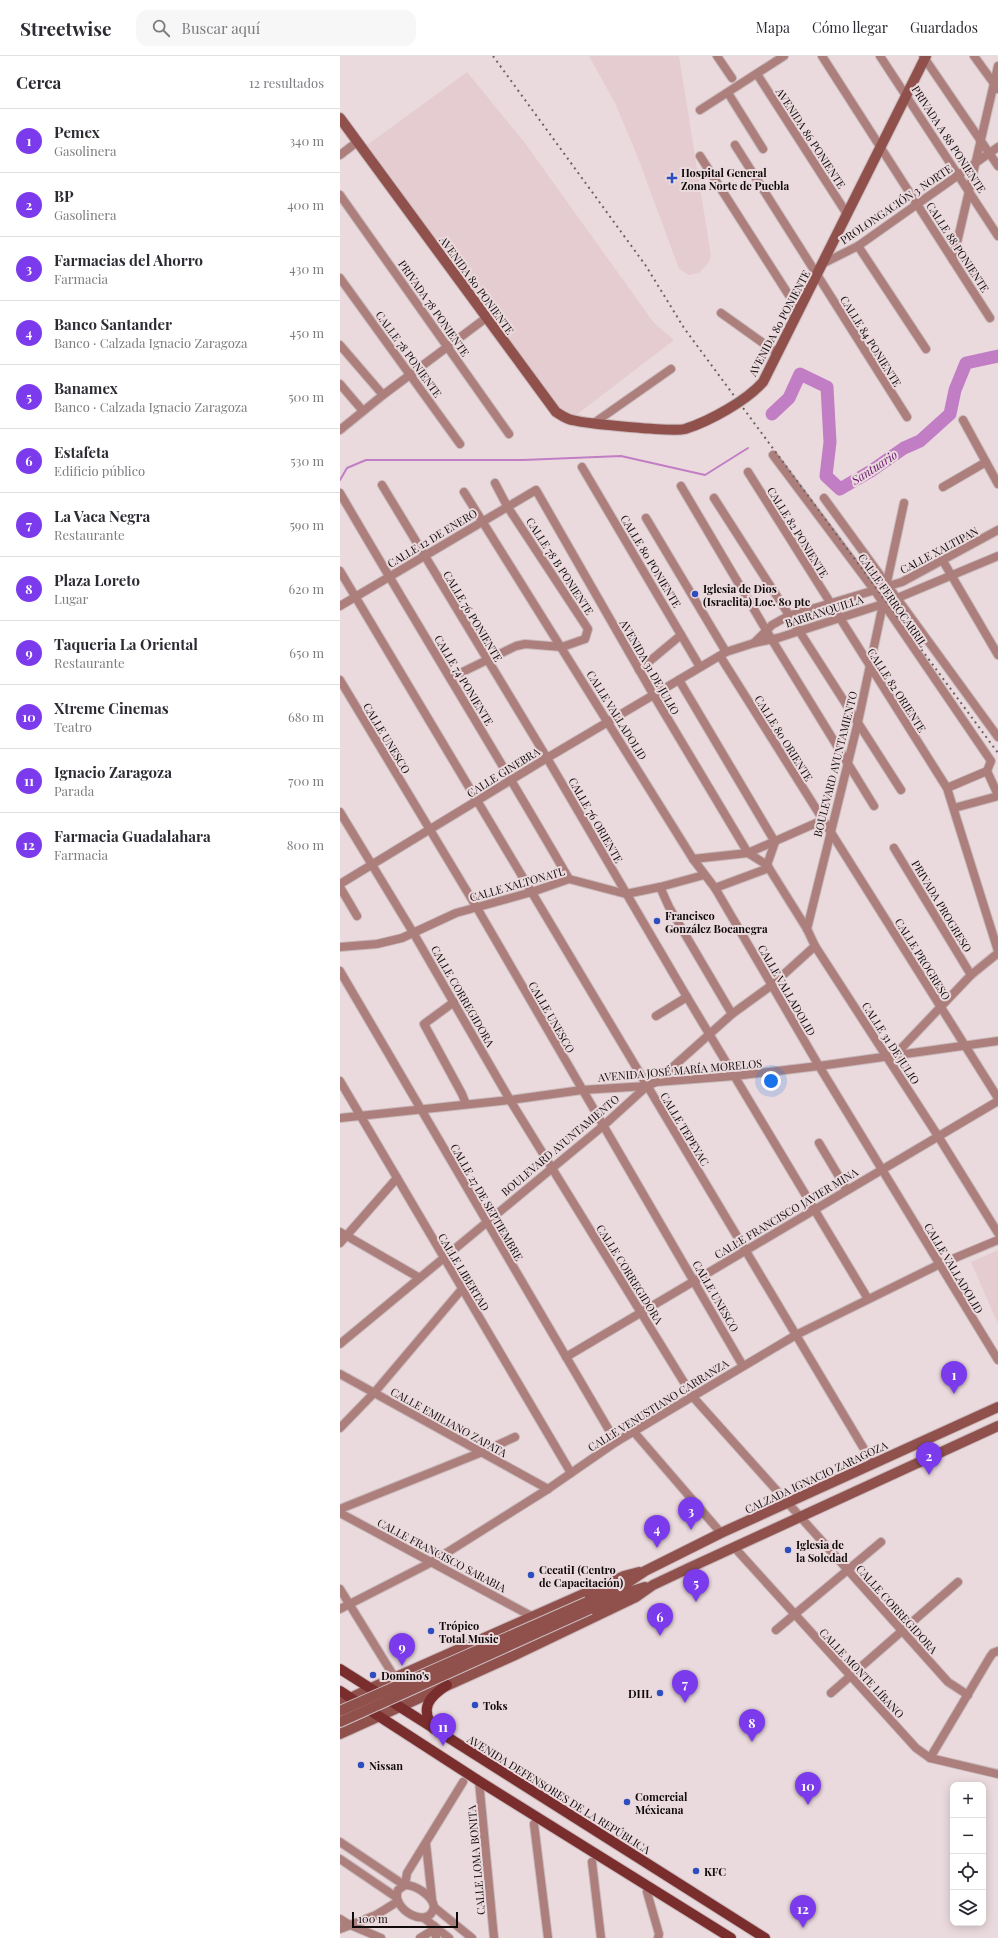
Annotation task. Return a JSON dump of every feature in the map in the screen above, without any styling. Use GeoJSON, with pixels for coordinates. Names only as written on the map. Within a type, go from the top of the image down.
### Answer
{"type":"FeatureCollection","features":[{"type":"Feature","properties":{"kind":"main road","name":"AVENIDA 80 PONIENTE"},"geometry":{"type":"LineString","coordinates":[[357,142],[556,412],[572,420],[594,423],[684,429],[733,405],[756,390],[763,382],[824,263],[925,57]]}},
{"type":"Feature","properties":{"kind":"main road"},"geometry":{"type":"LineString","coordinates":[[340,118],[357,142]]}},
{"type":"Feature","properties":{"kind":"main road","name":"CALZADA IGNACIO ZARAGOZA"},"geometry":{"type":"LineString","coordinates":[[340,1722],[588,1605],[645,1571],[721,1533],[998,1407]]}},
{"type":"Feature","properties":{"kind":"main road","name":"CALZADA IGNACIO ZARAGOZA"},"geometry":{"type":"LineString","coordinates":[[340,1712],[588,1605],[653,1585],[998,1426]]}},
{"type":"Feature","properties":{"kind":"main road","name":"CALZADA IGNACIO ZARAGOZA"},"geometry":{"type":"LineString","coordinates":[[340,1703],[624,1576],[645,1571]]}},
{"type":"Feature","properties":{"kind":"main road","name":"CALZADA IGNACIO ZARAGOZA"},"geometry":{"type":"LineString","coordinates":[[340,1734],[476,1673],[636,1597],[653,1585]]}},
{"type":"Feature","properties":{"kind":"main road"},"geometry":{"type":"LineString","coordinates":[[466,1647],[460,1657],[459,1667],[464,1671],[476,1673]]}},
{"type":"Feature","properties":{"kind":"main road","name":"AVENIDA DEFENSORES DE LA REPÚBLICA"},"geometry":{"type":"LineString","coordinates":[[340,1669],[435,1731],[765,1938]]}},
{"type":"Feature","properties":{"kind":"main road"},"geometry":{"type":"LineString","coordinates":[[435,1731],[427,1715],[428,1703],[434,1694],[447,1685]]}},
{"type":"Feature","properties":{"kind":"main road"},"geometry":{"type":"LineString","coordinates":[[340,1691],[479,1781],[731,1938]]}},
{"type":"Feature","properties":{"kind":"street"},"geometry":{"type":"LineString","coordinates":[[717,56],[732,78]]}},
{"type":"Feature","properties":{"kind":"street"},"geometry":{"type":"LineString","coordinates":[[700,110],[784,56]]}},
{"type":"Feature","properties":{"kind":"street","name":"CALLE 88 PONIENTE"},"geometry":{"type":"LineString","coordinates":[[822,56],[880,149],[990,318]]}},
{"type":"Feature","properties":{"kind":"street","name":"PRIVADA A 88 PONIENTE"},"geometry":{"type":"LineString","coordinates":[[880,56],[998,236]]}},
{"type":"Feature","properties":{"kind":"street"},"geometry":{"type":"LineString","coordinates":[[974,56],[996,86]]}},
{"type":"Feature","properties":{"kind":"street"},"geometry":{"type":"LineString","coordinates":[[925,57],[998,166]]}},
{"type":"Feature","properties":{"kind":"street"},"geometry":{"type":"LineString","coordinates":[[953,260],[980,140],[996,86],[998,66]]}},
{"type":"Feature","properties":{"kind":"street","name":"AVENIDA 86 PONIENTE"},"geometry":{"type":"LineString","coordinates":[[757,74],[847,214]]}},
{"type":"Feature","properties":{"kind":"street"},"geometry":{"type":"LineString","coordinates":[[728,93],[763,149]]}},
{"type":"Feature","properties":{"kind":"street"},"geometry":{"type":"LineString","coordinates":[[340,155],[357,142]]}},
{"type":"Feature","properties":{"kind":"street","name":"CALLE 84 PONIENTE"},"geometry":{"type":"LineString","coordinates":[[736,145],[907,417]]}},
{"type":"Feature","properties":{"kind":"street","name":"PROLONGACIÓN 3 NORTE"},"geometry":{"type":"LineString","coordinates":[[824,263],[858,246],[998,147]]}},
{"type":"Feature","properties":{"kind":"street"},"geometry":{"type":"LineString","coordinates":[[700,156],[799,311]]}},
{"type":"Feature","properties":{"kind":"street","name":"PRIVADA 78 PONIENTE"},"geometry":{"type":"LineString","coordinates":[[340,195],[509,434]]}},
{"type":"Feature","properties":{"kind":"street"},"geometry":{"type":"LineString","coordinates":[[858,246],[926,349]]}},
{"type":"Feature","properties":{"kind":"street","name":"CALLE 78 PONIENTE"},"geometry":{"type":"LineString","coordinates":[[340,278],[460,444]]}},
{"type":"Feature","properties":{"kind":"street"},"geometry":{"type":"LineString","coordinates":[[721,313],[777,353]]}},
{"type":"Feature","properties":{"kind":"street"},"geometry":{"type":"LineString","coordinates":[[340,430],[410,374],[486,318]]}},
{"type":"Feature","properties":{"kind":"street"},"geometry":{"type":"LineString","coordinates":[[340,345],[383,395]]}},
{"type":"Feature","properties":{"kind":"street"},"geometry":{"type":"LineString","coordinates":[[594,423],[671,369]]}},
{"type":"Feature","properties":{"kind":"street"},"geometry":{"type":"LineString","coordinates":[[340,384],[363,411]]}},
{"type":"Feature","properties":{"kind":"street"},"geometry":{"type":"LineString","coordinates":[[963,420],[998,484]]}},
{"type":"Feature","properties":{"kind":"street","name":"CALLE FERROCARRIL"},"geometry":{"type":"LineString","coordinates":[[773,455],[875,591],[991,761],[987,771]]}},
{"type":"Feature","properties":{"kind":"street"},"geometry":{"type":"LineString","coordinates":[[943,487],[986,462]]}},
{"type":"Feature","properties":{"kind":"street","name":"CALLE 80 PONIENTE"},"geometry":{"type":"LineString","coordinates":[[582,467],[700,667]]}},
{"type":"Feature","properties":{"kind":"street","name":"CALLE 82 PONIENTE"},"geometry":{"type":"LineString","coordinates":[[748,472],[830,604]]}},
{"type":"Feature","properties":{"kind":"street"},"geometry":{"type":"LineString","coordinates":[[495,483],[507,506]]}},
{"type":"Feature","properties":{"kind":"street","name":"CALLE 76 PONIENTE"},"geometry":{"type":"LineString","coordinates":[[382,485],[486,660],[547,758]]}},
{"type":"Feature","properties":{"kind":"street"},"geometry":{"type":"LineString","coordinates":[[680,486],[874,806]]}},
{"type":"Feature","properties":{"kind":"street","name":"CALLE 12 DE ENERO"},"geometry":{"type":"LineString","coordinates":[[340,606],[536,490]]}},
{"type":"Feature","properties":{"kind":"street","name":"AVENIDA 31 DE JULIO"},"geometry":{"type":"LineString","coordinates":[[536,490],[653,694],[748,853]]}},
{"type":"Feature","properties":{"kind":"street","name":"CALLE VALLADOLID"},"geometry":{"type":"LineString","coordinates":[[464,492],[693,859],[715,888],[938,1265],[998,1360]]}},
{"type":"Feature","properties":{"kind":"street","name":"CALLE 74 PONIENTE"},"geometry":{"type":"LineString","coordinates":[[340,493],[569,879]]}},
{"type":"Feature","properties":{"kind":"street"},"geometry":{"type":"LineString","coordinates":[[714,498],[788,616],[902,790]]}},
{"type":"Feature","properties":{"kind":"street"},"geometry":{"type":"LineString","coordinates":[[824,498],[998,737]]}},
{"type":"Feature","properties":{"kind":"street"},"geometry":{"type":"LineString","coordinates":[[888,584],[904,503]]}},
{"type":"Feature","properties":{"kind":"street","name":"CALLE 78 B PONIENTE"},"geometry":{"type":"LineString","coordinates":[[507,506],[588,628],[585,639],[562,647]]}},
{"type":"Feature","properties":{"kind":"street","name":"CALLE 80 ORIENTE"},"geometry":{"type":"LineString","coordinates":[[646,518],[723,654],[830,831]]}},
{"type":"Feature","properties":{"kind":"street","name":"CALLE XALTIPAN"},"geometry":{"type":"LineString","coordinates":[[875,591],[943,561],[998,530]]}},
{"type":"Feature","properties":{"kind":"street","name":"BARRANQUILLA"},"geometry":{"type":"LineString","coordinates":[[772,640],[897,599],[951,574],[998,556]]}},
{"type":"Feature","properties":{"kind":"street"},"geometry":{"type":"LineString","coordinates":[[943,561],[998,655]]}},
{"type":"Feature","properties":{"kind":"street"},"geometry":{"type":"LineString","coordinates":[[340,571],[477,801]]}},
{"type":"Feature","properties":{"kind":"street","name":"CALLE GINEBRA"},"geometry":{"type":"LineString","coordinates":[[754,643],[772,624],[788,616],[875,591]]}},
{"type":"Feature","properties":{"kind":"street","name":"CALLE 82 ORIENTE"},"geometry":{"type":"LineString","coordinates":[[830,604],[947,788],[998,952]]}},
{"type":"Feature","properties":{"kind":"street","name":"BOULEVARD AYUNTAMIENTO"},"geometry":{"type":"LineString","coordinates":[[807,929],[858,722],[883,604]]}},
{"type":"Feature","properties":{"kind":"street"},"geometry":{"type":"LineString","coordinates":[[639,670],[681,635]]}},
{"type":"Feature","properties":{"kind":"street","name":"CALLE GINEBRA"},"geometry":{"type":"LineString","coordinates":[[340,884],[511,779],[723,654],[754,643],[772,640]]}},
{"type":"Feature","properties":{"kind":"street"},"geometry":{"type":"LineString","coordinates":[[450,678],[516,646],[525,644],[562,647]]}},
{"type":"Feature","properties":{"kind":"street","name":"CALLE UNESCO"},"geometry":{"type":"LineString","coordinates":[[340,680],[478,908],[743,1366]]}},
{"type":"Feature","properties":{"kind":"street"},"geometry":{"type":"LineString","coordinates":[[679,680],[775,842],[768,867],[715,888]]}},
{"type":"Feature","properties":{"kind":"street","name":"CALLE 76 ORIENTE"},"geometry":{"type":"LineString","coordinates":[[547,758],[687,997],[868,1298]]}},
{"type":"Feature","properties":{"kind":"street"},"geometry":{"type":"LineString","coordinates":[[947,788],[987,771],[998,795],[954,808]]}},
{"type":"Feature","properties":{"kind":"street","name":"CALLE TEPEYAC"},"geometry":{"type":"LineString","coordinates":[[477,801],[873,1464]]}},
{"type":"Feature","properties":{"kind":"street","name":"CALLE CORREGIDORA"},"geometry":{"type":"LineString","coordinates":[[340,812],[414,934],[551,1168],[693,1397],[948,1682],[968,1695]]}},
{"type":"Feature","properties":{"kind":"street"},"geometry":{"type":"LineString","coordinates":[[693,859],[748,853],[823,820]]}},
{"type":"Feature","properties":{"kind":"street","name":"CALLE PROGRESO"},"geometry":{"type":"LineString","coordinates":[[830,831],[998,1099]]}},
{"type":"Feature","properties":{"kind":"street","name":"PRIVADA PROGRESO"},"geometry":{"type":"LineString","coordinates":[[894,848],[971,975]]}},
{"type":"Feature","properties":{"kind":"street","name":"CALLE 31 DE JULIO"},"geometry":{"type":"LineString","coordinates":[[748,853],[768,867],[807,929],[815,946],[891,1057],[998,1233]]}},
{"type":"Feature","properties":{"kind":"street","name":"CALLE XALTONATL"},"geometry":{"type":"LineString","coordinates":[[340,947],[377,944],[414,934],[443,918],[532,892],[569,879],[626,894],[660,887],[704,874]]}},
{"type":"Feature","properties":{"kind":"street"},"geometry":{"type":"LineString","coordinates":[[660,887],[669,907],[732,1014]]}},
{"type":"Feature","properties":{"kind":"street"},"geometry":{"type":"LineString","coordinates":[[340,888],[357,916]]}},
{"type":"Feature","properties":{"kind":"street"},"geometry":{"type":"LineString","coordinates":[[656,1082],[732,1014],[772,985],[815,946]]}},
{"type":"Feature","properties":{"kind":"street"},"geometry":{"type":"LineString","coordinates":[[891,1057],[971,975],[998,952]]}},
{"type":"Feature","properties":{"kind":"street","name":"CALLE 27 DE SEPTIEMBRE"},"geometry":{"type":"LineString","coordinates":[[340,972],[422,1109],[486,1222],[616,1442]]}},
{"type":"Feature","properties":{"kind":"street"},"geometry":{"type":"LineString","coordinates":[[656,1016],[687,997]]}},
{"type":"Feature","properties":{"kind":"street"},"geometry":{"type":"LineString","coordinates":[[454,1002],[424,1024],[466,1104]]}},
{"type":"Feature","properties":{"kind":"street","name":"AVENIDA JOSÉ MARÍA MORELOS"},"geometry":{"type":"LineString","coordinates":[[342,1116],[510,1100],[582,1090],[647,1086],[656,1082],[734,1076],[819,1066],[998,1041]]}},
{"type":"Feature","properties":{"kind":"street","name":"CALLE LIBERTAD"},"geometry":{"type":"LineString","coordinates":[[340,1081],[570,1474]]}},
{"type":"Feature","properties":{"kind":"street","name":"BOULEVARD AYUNTAMIENTO"},"geometry":{"type":"LineString","coordinates":[[340,1344],[442,1257],[603,1126],[647,1086]]}},
{"type":"Feature","properties":{"kind":"street","name":"CALLE FRANCISCO JAVIER MINA"},"geometry":{"type":"LineString","coordinates":[[566,1358],[998,1099]]}},
{"type":"Feature","properties":{"kind":"street"},"geometry":{"type":"LineString","coordinates":[[819,1144],[847,1190]]}},
{"type":"Feature","properties":{"kind":"street"},"geometry":{"type":"LineString","coordinates":[[340,1243],[343,1234],[397,1178]]}},
{"type":"Feature","properties":{"kind":"street"},"geometry":{"type":"LineString","coordinates":[[343,1234],[418,1277]]}},
{"type":"Feature","properties":{"kind":"street","name":"CALLE VENUSTIANO CARRANZA"},"geometry":{"type":"LineString","coordinates":[[340,1608],[432,1562],[548,1489],[616,1442],[796,1335],[868,1298],[938,1265],[998,1240]]}},
{"type":"Feature","properties":{"kind":"street"},"geometry":{"type":"LineString","coordinates":[[340,1428],[374,1392],[462,1289]]}},
{"type":"Feature","properties":{"kind":"street","name":"CALLE EMILIANO ZAPATA"},"geometry":{"type":"LineString","coordinates":[[340,1374],[548,1489]]}},
{"type":"Feature","properties":{"kind":"street"},"geometry":{"type":"LineString","coordinates":[[634,1432],[721,1533]]}},
{"type":"Feature","properties":{"kind":"street"},"geometry":{"type":"LineString","coordinates":[[340,1509],[482,1452],[515,1437]]}},
{"type":"Feature","properties":{"kind":"street","name":"CALLE FRANCISCO SARABIA"},"geometry":{"type":"LineString","coordinates":[[340,1513],[533,1617]]}},
{"type":"Feature","properties":{"kind":"street"},"geometry":{"type":"LineString","coordinates":[[776,1630],[881,1542]]}},
{"type":"Feature","properties":{"kind":"street","name":"CALLE MONTE LÍBANO"},"geometry":{"type":"LineString","coordinates":[[734,1547],[916,1748],[930,1758],[998,1774]]}},
{"type":"Feature","properties":{"kind":"street"},"geometry":{"type":"LineString","coordinates":[[831,1693],[903,1632],[958,1582]]}},
{"type":"Feature","properties":{"kind":"street"},"geometry":{"type":"LineString","coordinates":[[340,1589],[395,1678]]}},
{"type":"Feature","properties":{"kind":"street"},"geometry":{"type":"LineString","coordinates":[[930,1758],[993,1653],[998,1651]]}},
{"type":"Feature","properties":{"kind":"street","name":"CALLE LOMA BONITA"},"geometry":{"type":"LineString","coordinates":[[479,1781],[494,1938]]}},
{"type":"Feature","properties":{"kind":"street"},"geometry":{"type":"LineString","coordinates":[[340,1929],[348,1924],[376,1915],[396,1899],[398,1890],[404,1885],[407,1873],[463,1782]]}},
{"type":"Feature","properties":{"kind":"street"},"geometry":{"type":"LineString","coordinates":[[534,1824],[548,1938]]}},
{"type":"Feature","properties":{"kind":"street"},"geometry":{"type":"LineString","coordinates":[[340,1842],[404,1885],[415,1887],[472,1938]]}},
{"type":"Feature","properties":{"kind":"street"},"geometry":{"type":"LineString","coordinates":[[424,1918],[431,1914],[433,1903],[426,1844]]}},
{"type":"Feature","properties":{"kind":"street"},"geometry":{"type":"LineString","coordinates":[[340,1859],[396,1899],[402,1908],[416,1917],[424,1918],[449,1938]]}},
{"type":"Feature","properties":{"kind":"street"},"geometry":{"type":"LineString","coordinates":[[592,1862],[601,1938]]}},
{"type":"Feature","properties":{"kind":"street"},"geometry":{"type":"LineString","coordinates":[[647,1892],[661,1936]]}},
{"type":"Feature","properties":{"kind":"street"},"geometry":{"type":"LineString","coordinates":[[340,1918],[348,1924],[381,1938]]}},
{"type":"Feature","properties":{"kind":"street"},"geometry":{"type":"LineString","coordinates":[[420,1938],[434,1927]]}},
{"type":"Feature","properties":{"kind":"street"},"geometry":{"type":"LineString","coordinates":[[434,1927],[436,1938]]}},
{"type":"Feature","properties":{"kind":"shaded area","name":"Hospital General Zona Norte de Puebla"},"geometry":{"type":"Polygon","coordinates":[[[589,56],[679,56],[711,256],[709,262],[699,273],[689,275],[679,269],[640,163],[616,105],[589,56]]]}},
{"type":"Feature","properties":{"kind":"shaded area"},"geometry":{"type":"Polygon","coordinates":[[[467,72],[525,143],[654,323],[674,340],[575,416],[559,409],[367,145],[467,72]]]}},
{"type":"Feature","properties":{"kind":"shaded area"},"geometry":{"type":"Polygon","coordinates":[[[998,1250],[998,1324],[971,1262],[998,1250]]]}},
{"type":"Feature","properties":{"kind":"waterway","name":"Santuario"},"geometry":{"type":"LineString","coordinates":[[772,414],[789,398],[800,374],[827,387],[830,442],[826,476],[840,489],[871,471],[904,448],[920,441],[950,414],[955,390],[966,363],[998,356]]}},
{"type":"Feature","properties":{"kind":"waterway"},"geometry":{"type":"LineString","coordinates":[[340,480],[347,468],[366,460],[523,460],[621,456],[705,475],[748,448]]}},
{"type":"Feature","properties":{"kind":"railway"},"geometry":{"type":"LineString","coordinates":[[493,56],[646,266],[684,328],[998,753]]}},
{"type":"Feature","properties":{"kind":"place","name":"Hospital General Zona Norte de Puebla"},"geometry":{"type":"Point","coordinates":[672,178]}},
{"type":"Feature","properties":{"kind":"place","name":"Iglesia de Dios (Israelita) Loc. 80 pte"},"geometry":{"type":"Point","coordinates":[695,594]}},
{"type":"Feature","properties":{"kind":"place","name":"Francisco González Bocanegra"},"geometry":{"type":"Point","coordinates":[657,921]}},
{"type":"Feature","properties":{"kind":"place","name":"Pemex"},"geometry":{"type":"Point","coordinates":[954,1394]}},
{"type":"Feature","properties":{"kind":"place","name":"BP"},"geometry":{"type":"Point","coordinates":[929,1475]}},
{"type":"Feature","properties":{"kind":"place","name":"Farmacias del Ahorro"},"geometry":{"type":"Point","coordinates":[691,1530]}},
{"type":"Feature","properties":{"kind":"place","name":"Banco Santander"},"geometry":{"type":"Point","coordinates":[657,1548]}},
{"type":"Feature","properties":{"kind":"place","name":"Iglesia de la Soledad"},"geometry":{"type":"Point","coordinates":[788,1550]}},
{"type":"Feature","properties":{"kind":"place","name":"CecatiI (Centro de Capacitación)"},"geometry":{"type":"Point","coordinates":[531,1575]}},
{"type":"Feature","properties":{"kind":"place","name":"Banamex"},"geometry":{"type":"Point","coordinates":[696,1602]}},
{"type":"Feature","properties":{"kind":"place","name":"Trópico Total Music"},"geometry":{"type":"Point","coordinates":[431,1631]}},
{"type":"Feature","properties":{"kind":"place","name":"Estafeta"},"geometry":{"type":"Point","coordinates":[660,1636]}},
{"type":"Feature","properties":{"kind":"place","name":"Taqueria La Oriental"},"geometry":{"type":"Point","coordinates":[402,1666]}},
{"type":"Feature","properties":{"kind":"place","name":"Domino's"},"geometry":{"type":"Point","coordinates":[373,1675]}},
{"type":"Feature","properties":{"kind":"place","name":"DHL"},"geometry":{"type":"Point","coordinates":[660,1693]}},
{"type":"Feature","properties":{"kind":"place","name":"La Vaca Negra"},"geometry":{"type":"Point","coordinates":[685,1703]}},
{"type":"Feature","properties":{"kind":"place","name":"Toks"},"geometry":{"type":"Point","coordinates":[475,1705]}},
{"type":"Feature","properties":{"kind":"place","name":"Plaza Loreto"},"geometry":{"type":"Point","coordinates":[752,1742]}},
{"type":"Feature","properties":{"kind":"place","name":"Ignacio Zaragoza"},"geometry":{"type":"Point","coordinates":[443,1746]}},
{"type":"Feature","properties":{"kind":"place","name":"Nissan"},"geometry":{"type":"Point","coordinates":[361,1765]}},
{"type":"Feature","properties":{"kind":"place","name":"Comercial Méxicana"},"geometry":{"type":"Point","coordinates":[627,1802]}},
{"type":"Feature","properties":{"kind":"place","name":"Xtreme Cinemas"},"geometry":{"type":"Point","coordinates":[808,1805]}},
{"type":"Feature","properties":{"kind":"place","name":"KFC"},"geometry":{"type":"Point","coordinates":[696,1871]}},
{"type":"Feature","properties":{"kind":"place","name":"Farmacia Guadalahara"},"geometry":{"type":"Point","coordinates":[803,1928]}}]}
